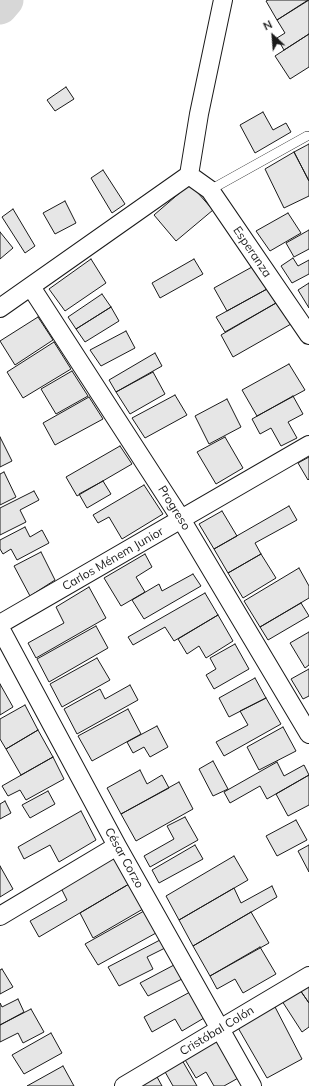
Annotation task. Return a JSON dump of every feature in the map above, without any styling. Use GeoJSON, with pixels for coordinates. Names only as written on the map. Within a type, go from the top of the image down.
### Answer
{"type":"FeatureCollection","features":[{"type":"Feature","properties":{"kind":"street"},"geometry":{"type":"LineString","coordinates":[[0,308],[189,175],[199,114],[223,0]]}},
{"type":"Feature","properties":{"kind":"street","name":"Esperanza"},"geometry":{"type":"LineString","coordinates":[[189,175],[210,190],[309,335]]}},
{"type":"Feature","properties":{"kind":"street","name":"Progreso"},"geometry":{"type":"LineString","coordinates":[[31,287],[181,519],[309,734]]}},
{"type":"Feature","properties":{"kind":"street","name":"Carlos Ménem Junior"},"geometry":{"type":"LineString","coordinates":[[0,624],[309,445]]}},
{"type":"Feature","properties":{"kind":"street","name":"César Corzo"},"geometry":{"type":"LineString","coordinates":[[0,628],[117,846],[219,1030],[252,1086]]}},
{"type":"Feature","properties":{"kind":"street"},"geometry":{"type":"LineString","coordinates":[[0,916],[117,846]]}},
{"type":"Feature","properties":{"kind":"street","name":"Cristóbal Colón"},"geometry":{"type":"LineString","coordinates":[[124,1086],[309,976]]}},
{"type":"Feature","properties":{"kind":"lane"},"geometry":{"type":"LineString","coordinates":[[210,190],[307,136]]}},
{"type":"Feature","properties":{"kind":"building"},"geometry":{"type":"Polygon","coordinates":[[[308,0],[277,20],[266,1],[308,0]]]}},
{"type":"Feature","properties":{"kind":"building"},"geometry":{"type":"Polygon","coordinates":[[[309,0],[309,34],[284,50],[277,38],[285,33],[277,20],[309,0]]]}},
{"type":"Feature","properties":{"kind":"building"},"geometry":{"type":"Polygon","coordinates":[[[309,34],[309,67],[290,79],[275,56],[309,34]]]}},
{"type":"Feature","properties":{"kind":"building"},"geometry":{"type":"Polygon","coordinates":[[[66,87],[74,99],[55,111],[47,100],[66,87]]]}},
{"type":"Feature","properties":{"kind":"building"},"geometry":{"type":"Polygon","coordinates":[[[263,112],[273,130],[286,123],[291,132],[255,153],[240,125],[263,112]]]}},
{"type":"Feature","properties":{"kind":"building"},"geometry":{"type":"Polygon","coordinates":[[[309,144],[309,181],[294,152],[309,144]]]}},
{"type":"Feature","properties":{"kind":"building"},"geometry":{"type":"Polygon","coordinates":[[[294,152],[309,181],[309,196],[284,208],[265,169],[294,152]]]}},
{"type":"Feature","properties":{"kind":"building"},"geometry":{"type":"Polygon","coordinates":[[[103,170],[125,204],[112,213],[91,178],[103,170]]]}},
{"type":"Feature","properties":{"kind":"building"},"geometry":{"type":"Polygon","coordinates":[[[190,184],[213,210],[176,241],[154,215],[190,184]]]}},
{"type":"Feature","properties":{"kind":"building"},"geometry":{"type":"Polygon","coordinates":[[[65,201],[76,223],[55,234],[43,213],[65,201]]]}},
{"type":"Feature","properties":{"kind":"building"},"geometry":{"type":"Polygon","coordinates":[[[13,209],[35,246],[25,253],[2,217],[13,209]]]}},
{"type":"Feature","properties":{"kind":"building"},"geometry":{"type":"Polygon","coordinates":[[[288,213],[301,233],[270,251],[256,231],[288,213]]]}},
{"type":"Feature","properties":{"kind":"building"},"geometry":{"type":"Polygon","coordinates":[[[309,230],[309,249],[294,257],[286,243],[309,230]]]}},
{"type":"Feature","properties":{"kind":"building"},"geometry":{"type":"Polygon","coordinates":[[[0,232],[13,248],[0,259],[0,232]]]}},
{"type":"Feature","properties":{"kind":"building"},"geometry":{"type":"Polygon","coordinates":[[[293,258],[298,266],[309,260],[309,274],[292,283],[281,266],[293,258]]]}},
{"type":"Feature","properties":{"kind":"building"},"geometry":{"type":"Polygon","coordinates":[[[91,259],[106,283],[65,311],[49,289],[91,259]]]}},
{"type":"Feature","properties":{"kind":"building"},"geometry":{"type":"Polygon","coordinates":[[[194,259],[203,274],[160,298],[152,283],[194,259]]]}},
{"type":"Feature","properties":{"kind":"building"},"geometry":{"type":"Polygon","coordinates":[[[252,267],[267,289],[227,311],[214,288],[252,267]]]}},
{"type":"Feature","properties":{"kind":"building"},"geometry":{"type":"Polygon","coordinates":[[[309,283],[309,308],[298,290],[309,283]]]}},
{"type":"Feature","properties":{"kind":"building"},"geometry":{"type":"Polygon","coordinates":[[[267,289],[276,303],[225,332],[216,317],[267,289]]]}},
{"type":"Feature","properties":{"kind":"building"},"geometry":{"type":"Polygon","coordinates":[[[102,294],[111,307],[76,329],[68,317],[102,294]]]}},
{"type":"Feature","properties":{"kind":"building"},"geometry":{"type":"Polygon","coordinates":[[[276,303],[291,324],[233,357],[221,335],[276,303]]]}},
{"type":"Feature","properties":{"kind":"building"},"geometry":{"type":"Polygon","coordinates":[[[111,307],[119,321],[85,342],[76,329],[111,307]]]}},
{"type":"Feature","properties":{"kind":"building"},"geometry":{"type":"Polygon","coordinates":[[[38,317],[53,340],[15,365],[0,341],[38,317]]]}},
{"type":"Feature","properties":{"kind":"building"},"geometry":{"type":"Polygon","coordinates":[[[126,331],[135,348],[101,366],[90,350],[126,331]]]}},
{"type":"Feature","properties":{"kind":"building"},"geometry":{"type":"Polygon","coordinates":[[[54,342],[71,369],[23,398],[7,372],[54,342]]]}},
{"type":"Feature","properties":{"kind":"building"},"geometry":{"type":"Polygon","coordinates":[[[155,353],[162,366],[116,392],[109,380],[155,353]]]}},
{"type":"Feature","properties":{"kind":"building"},"geometry":{"type":"Polygon","coordinates":[[[289,364],[305,390],[257,416],[242,390],[289,364]]]}},
{"type":"Feature","properties":{"kind":"building"},"geometry":{"type":"Polygon","coordinates":[[[72,371],[88,396],[56,414],[41,389],[72,371]]]}},
{"type":"Feature","properties":{"kind":"building"},"geometry":{"type":"Polygon","coordinates":[[[153,372],[165,394],[130,414],[116,392],[153,372]]]}},
{"type":"Feature","properties":{"kind":"building"},"geometry":{"type":"Polygon","coordinates":[[[175,395],[187,415],[145,438],[132,418],[175,395]]]}},
{"type":"Feature","properties":{"kind":"building"},"geometry":{"type":"Polygon","coordinates":[[[293,396],[303,414],[288,422],[297,438],[281,446],[271,428],[260,434],[252,419],[293,396]]]}},
{"type":"Feature","properties":{"kind":"building"},"geometry":{"type":"Polygon","coordinates":[[[89,397],[103,419],[55,445],[43,423],[89,397]]]}},
{"type":"Feature","properties":{"kind":"building"},"geometry":{"type":"Polygon","coordinates":[[[227,399],[241,427],[209,444],[195,416],[227,399]]]}},
{"type":"Feature","properties":{"kind":"building"},"geometry":{"type":"Polygon","coordinates":[[[0,437],[12,461],[0,467],[0,437]]]}},
{"type":"Feature","properties":{"kind":"building"},"geometry":{"type":"Polygon","coordinates":[[[225,437],[243,468],[216,484],[197,452],[225,437]]]}},
{"type":"Feature","properties":{"kind":"building"},"geometry":{"type":"Polygon","coordinates":[[[120,446],[132,464],[77,496],[66,477],[120,446]]]}},
{"type":"Feature","properties":{"kind":"building"},"geometry":{"type":"Polygon","coordinates":[[[309,457],[309,479],[308,480],[298,463],[309,457]]]}},
{"type":"Feature","properties":{"kind":"building"},"geometry":{"type":"Polygon","coordinates":[[[4,472],[16,497],[0,505],[0,474],[4,472]]]}},
{"type":"Feature","properties":{"kind":"building"},"geometry":{"type":"Polygon","coordinates":[[[103,481],[111,494],[87,508],[79,494],[103,481]]]}},
{"type":"Feature","properties":{"kind":"building"},"geometry":{"type":"Polygon","coordinates":[[[144,485],[163,514],[122,539],[109,517],[98,523],[93,515],[144,485]]]}},
{"type":"Feature","properties":{"kind":"building"},"geometry":{"type":"Polygon","coordinates":[[[34,491],[39,500],[20,510],[26,522],[0,535],[0,508],[34,491]]]}},
{"type":"Feature","properties":{"kind":"building"},"geometry":{"type":"Polygon","coordinates":[[[289,506],[297,520],[255,543],[261,554],[228,573],[214,549],[289,506]]]}},
{"type":"Feature","properties":{"kind":"building"},"geometry":{"type":"Polygon","coordinates":[[[222,511],[237,536],[214,549],[199,524],[222,511]]]}},
{"type":"Feature","properties":{"kind":"building"},"geometry":{"type":"Polygon","coordinates":[[[25,527],[30,537],[42,530],[49,543],[17,560],[11,549],[3,554],[0,549],[0,540],[25,527]]]}},
{"type":"Feature","properties":{"kind":"building"},"geometry":{"type":"Polygon","coordinates":[[[41,552],[55,580],[30,596],[14,566],[41,552]]]}},
{"type":"Feature","properties":{"kind":"building"},"geometry":{"type":"Polygon","coordinates":[[[145,554],[152,567],[136,577],[145,592],[121,606],[104,578],[145,554]]]}},
{"type":"Feature","properties":{"kind":"building"},"geometry":{"type":"Polygon","coordinates":[[[261,554],[276,578],[243,598],[228,573],[261,554]]]}},
{"type":"Feature","properties":{"kind":"building"},"geometry":{"type":"Polygon","coordinates":[[[299,568],[309,586],[309,598],[260,627],[244,601],[299,568]]]}},
{"type":"Feature","properties":{"kind":"building"},"geometry":{"type":"Polygon","coordinates":[[[193,574],[201,586],[144,619],[132,600],[159,584],[162,591],[193,574]]]}},
{"type":"Feature","properties":{"kind":"building"},"geometry":{"type":"Polygon","coordinates":[[[89,587],[106,618],[36,658],[28,643],[64,623],[56,607],[89,587]]]}},
{"type":"Feature","properties":{"kind":"building"},"geometry":{"type":"Polygon","coordinates":[[[205,593],[218,615],[174,641],[165,627],[133,645],[128,637],[205,593]]]}},
{"type":"Feature","properties":{"kind":"building"},"geometry":{"type":"Polygon","coordinates":[[[301,603],[309,616],[268,640],[260,627],[301,603]]]}},
{"type":"Feature","properties":{"kind":"building"},"geometry":{"type":"Polygon","coordinates":[[[218,615],[233,641],[206,658],[199,646],[187,654],[178,639],[218,615]]]}},
{"type":"Feature","properties":{"kind":"building"},"geometry":{"type":"Polygon","coordinates":[[[96,626],[108,648],[49,682],[37,659],[96,626]]]}},
{"type":"Feature","properties":{"kind":"building"},"geometry":{"type":"Polygon","coordinates":[[[309,632],[309,665],[305,668],[290,643],[309,632]]]}},
{"type":"Feature","properties":{"kind":"building"},"geometry":{"type":"Polygon","coordinates":[[[235,644],[249,669],[214,689],[206,675],[216,669],[210,658],[235,644]]]}},
{"type":"Feature","properties":{"kind":"building"},"geometry":{"type":"Polygon","coordinates":[[[97,658],[110,680],[62,707],[50,684],[97,658]]]}},
{"type":"Feature","properties":{"kind":"building"},"geometry":{"type":"Polygon","coordinates":[[[309,669],[309,696],[303,699],[291,679],[309,669]]]}},
{"type":"Feature","properties":{"kind":"building"},"geometry":{"type":"Polygon","coordinates":[[[255,678],[266,698],[229,717],[219,698],[255,678]]]}},
{"type":"Feature","properties":{"kind":"building"},"geometry":{"type":"Polygon","coordinates":[[[0,684],[13,707],[0,715],[0,684]]]}},
{"type":"Feature","properties":{"kind":"building"},"geometry":{"type":"Polygon","coordinates":[[[130,685],[138,700],[77,734],[64,709],[100,689],[105,699],[130,685]]]}},
{"type":"Feature","properties":{"kind":"building"},"geometry":{"type":"Polygon","coordinates":[[[266,698],[281,724],[224,756],[216,742],[248,725],[240,711],[266,698]]]}},
{"type":"Feature","properties":{"kind":"building"},"geometry":{"type":"Polygon","coordinates":[[[25,705],[38,730],[6,749],[0,739],[0,719],[25,705]]]}},
{"type":"Feature","properties":{"kind":"building"},"geometry":{"type":"Polygon","coordinates":[[[128,709],[141,734],[92,761],[78,736],[128,709]]]}},
{"type":"Feature","properties":{"kind":"building"},"geometry":{"type":"Polygon","coordinates":[[[157,726],[168,747],[150,757],[144,747],[133,753],[127,742],[157,726]]]}},
{"type":"Feature","properties":{"kind":"building"},"geometry":{"type":"Polygon","coordinates":[[[283,727],[296,751],[259,770],[247,747],[283,727]]]}},
{"type":"Feature","properties":{"kind":"building"},"geometry":{"type":"Polygon","coordinates":[[[38,730],[53,757],[21,775],[6,749],[38,730]]]}},
{"type":"Feature","properties":{"kind":"building"},"geometry":{"type":"Polygon","coordinates":[[[53,757],[64,779],[26,800],[20,790],[8,796],[2,786],[53,757]]]}},
{"type":"Feature","properties":{"kind":"building"},"geometry":{"type":"Polygon","coordinates":[[[213,761],[228,789],[213,796],[199,769],[213,761]]]}},
{"type":"Feature","properties":{"kind":"building"},"geometry":{"type":"Polygon","coordinates":[[[277,762],[284,776],[304,765],[309,775],[267,799],[260,786],[230,803],[224,792],[277,762]]]}},
{"type":"Feature","properties":{"kind":"building"},"geometry":{"type":"Polygon","coordinates":[[[140,770],[147,784],[162,775],[169,788],[121,814],[107,788],[140,770]]]}},
{"type":"Feature","properties":{"kind":"building"},"geometry":{"type":"Polygon","coordinates":[[[309,775],[309,805],[288,816],[276,794],[309,775]]]}},
{"type":"Feature","properties":{"kind":"building"},"geometry":{"type":"Polygon","coordinates":[[[179,782],[193,809],[136,841],[121,814],[179,782]]]}},
{"type":"Feature","properties":{"kind":"building"},"geometry":{"type":"Polygon","coordinates":[[[48,791],[55,804],[30,818],[22,805],[48,791]]]}},
{"type":"Feature","properties":{"kind":"building"},"geometry":{"type":"Polygon","coordinates":[[[5,801],[11,813],[0,819],[0,804],[5,801]]]}},
{"type":"Feature","properties":{"kind":"building"},"geometry":{"type":"Polygon","coordinates":[[[81,811],[96,840],[59,862],[50,845],[24,859],[18,847],[81,811]]]}},
{"type":"Feature","properties":{"kind":"building"},"geometry":{"type":"Polygon","coordinates":[[[185,817],[198,840],[150,867],[144,856],[174,839],[167,826],[185,817]]]}},
{"type":"Feature","properties":{"kind":"building"},"geometry":{"type":"Polygon","coordinates":[[[296,820],[307,840],[277,856],[266,836],[296,820]]]}},
{"type":"Feature","properties":{"kind":"building"},"geometry":{"type":"Polygon","coordinates":[[[195,845],[203,859],[159,883],[152,870],[195,845]]]}},
{"type":"Feature","properties":{"kind":"building"},"geometry":{"type":"Polygon","coordinates":[[[309,845],[309,872],[298,851],[309,845]]]}},
{"type":"Feature","properties":{"kind":"building"},"geometry":{"type":"Polygon","coordinates":[[[234,856],[248,880],[179,920],[166,896],[234,856]]]}},
{"type":"Feature","properties":{"kind":"building"},"geometry":{"type":"Polygon","coordinates":[[[114,857],[129,884],[39,937],[30,921],[67,900],[61,888],[114,857]]]}},
{"type":"Feature","properties":{"kind":"building"},"geometry":{"type":"Polygon","coordinates":[[[0,866],[13,889],[0,897],[0,866]]]}},
{"type":"Feature","properties":{"kind":"building"},"geometry":{"type":"Polygon","coordinates":[[[129,884],[143,909],[93,938],[80,913],[129,884]]]}},
{"type":"Feature","properties":{"kind":"building"},"geometry":{"type":"Polygon","coordinates":[[[272,886],[277,897],[193,946],[179,920],[234,888],[241,903],[272,886]]]}},
{"type":"Feature","properties":{"kind":"building"},"geometry":{"type":"Polygon","coordinates":[[[144,911],[156,933],[98,965],[85,944],[144,911]]]}},
{"type":"Feature","properties":{"kind":"building"},"geometry":{"type":"Polygon","coordinates":[[[251,912],[269,943],[210,976],[193,946],[251,912]]]}},
{"type":"Feature","properties":{"kind":"building"},"geometry":{"type":"Polygon","coordinates":[[[160,940],[165,948],[147,957],[153,969],[119,986],[108,967],[160,940]]]}},
{"type":"Feature","properties":{"kind":"building"},"geometry":{"type":"Polygon","coordinates":[[[260,947],[276,974],[243,993],[235,979],[217,989],[210,976],[260,947]]]}},
{"type":"Feature","properties":{"kind":"building"},"geometry":{"type":"Polygon","coordinates":[[[174,965],[182,979],[148,996],[140,983],[174,965]]]}},
{"type":"Feature","properties":{"kind":"building"},"geometry":{"type":"Polygon","coordinates":[[[2,969],[13,987],[0,994],[0,970],[2,969]]]}},
{"type":"Feature","properties":{"kind":"building"},"geometry":{"type":"Polygon","coordinates":[[[309,985],[309,1003],[300,990],[309,985]]]}},
{"type":"Feature","properties":{"kind":"building"},"geometry":{"type":"Polygon","coordinates":[[[300,990],[309,1003],[309,1027],[302,1032],[282,1001],[300,990]]]}},
{"type":"Feature","properties":{"kind":"building"},"geometry":{"type":"Polygon","coordinates":[[[190,992],[204,1018],[182,1031],[175,1019],[152,1032],[144,1017],[190,992]]]}},
{"type":"Feature","properties":{"kind":"building"},"geometry":{"type":"Polygon","coordinates":[[[18,999],[24,1012],[0,1025],[0,1003],[2,1007],[18,999]]]}},
{"type":"Feature","properties":{"kind":"building"},"geometry":{"type":"Polygon","coordinates":[[[274,1005],[302,1059],[267,1078],[237,1026],[274,1005]]]}},
{"type":"Feature","properties":{"kind":"building"},"geometry":{"type":"Polygon","coordinates":[[[31,1009],[44,1032],[23,1043],[18,1033],[0,1042],[0,1025],[31,1009]]]}},
{"type":"Feature","properties":{"kind":"building"},"geometry":{"type":"Polygon","coordinates":[[[51,1033],[62,1053],[24,1074],[12,1055],[51,1033]]]}},
{"type":"Feature","properties":{"kind":"building"},"geometry":{"type":"Polygon","coordinates":[[[218,1039],[240,1077],[224,1086],[214,1086],[206,1072],[196,1078],[184,1058],[218,1039]]]}},
{"type":"Feature","properties":{"kind":"building"},"geometry":{"type":"Polygon","coordinates":[[[182,1060],[197,1086],[173,1086],[164,1070],[182,1060]]]}},
{"type":"Feature","properties":{"kind":"building"},"geometry":{"type":"Polygon","coordinates":[[[63,1066],[74,1086],[27,1086],[63,1066]]]}},
{"type":"Feature","properties":{"kind":"building"},"geometry":{"type":"Polygon","coordinates":[[[156,1075],[162,1086],[137,1086],[156,1075]]]}},
{"type":"Feature","properties":{"kind":"waterway"},"geometry":{"type":"LineString","coordinates":[[0,7],[6,0]]}}]}
